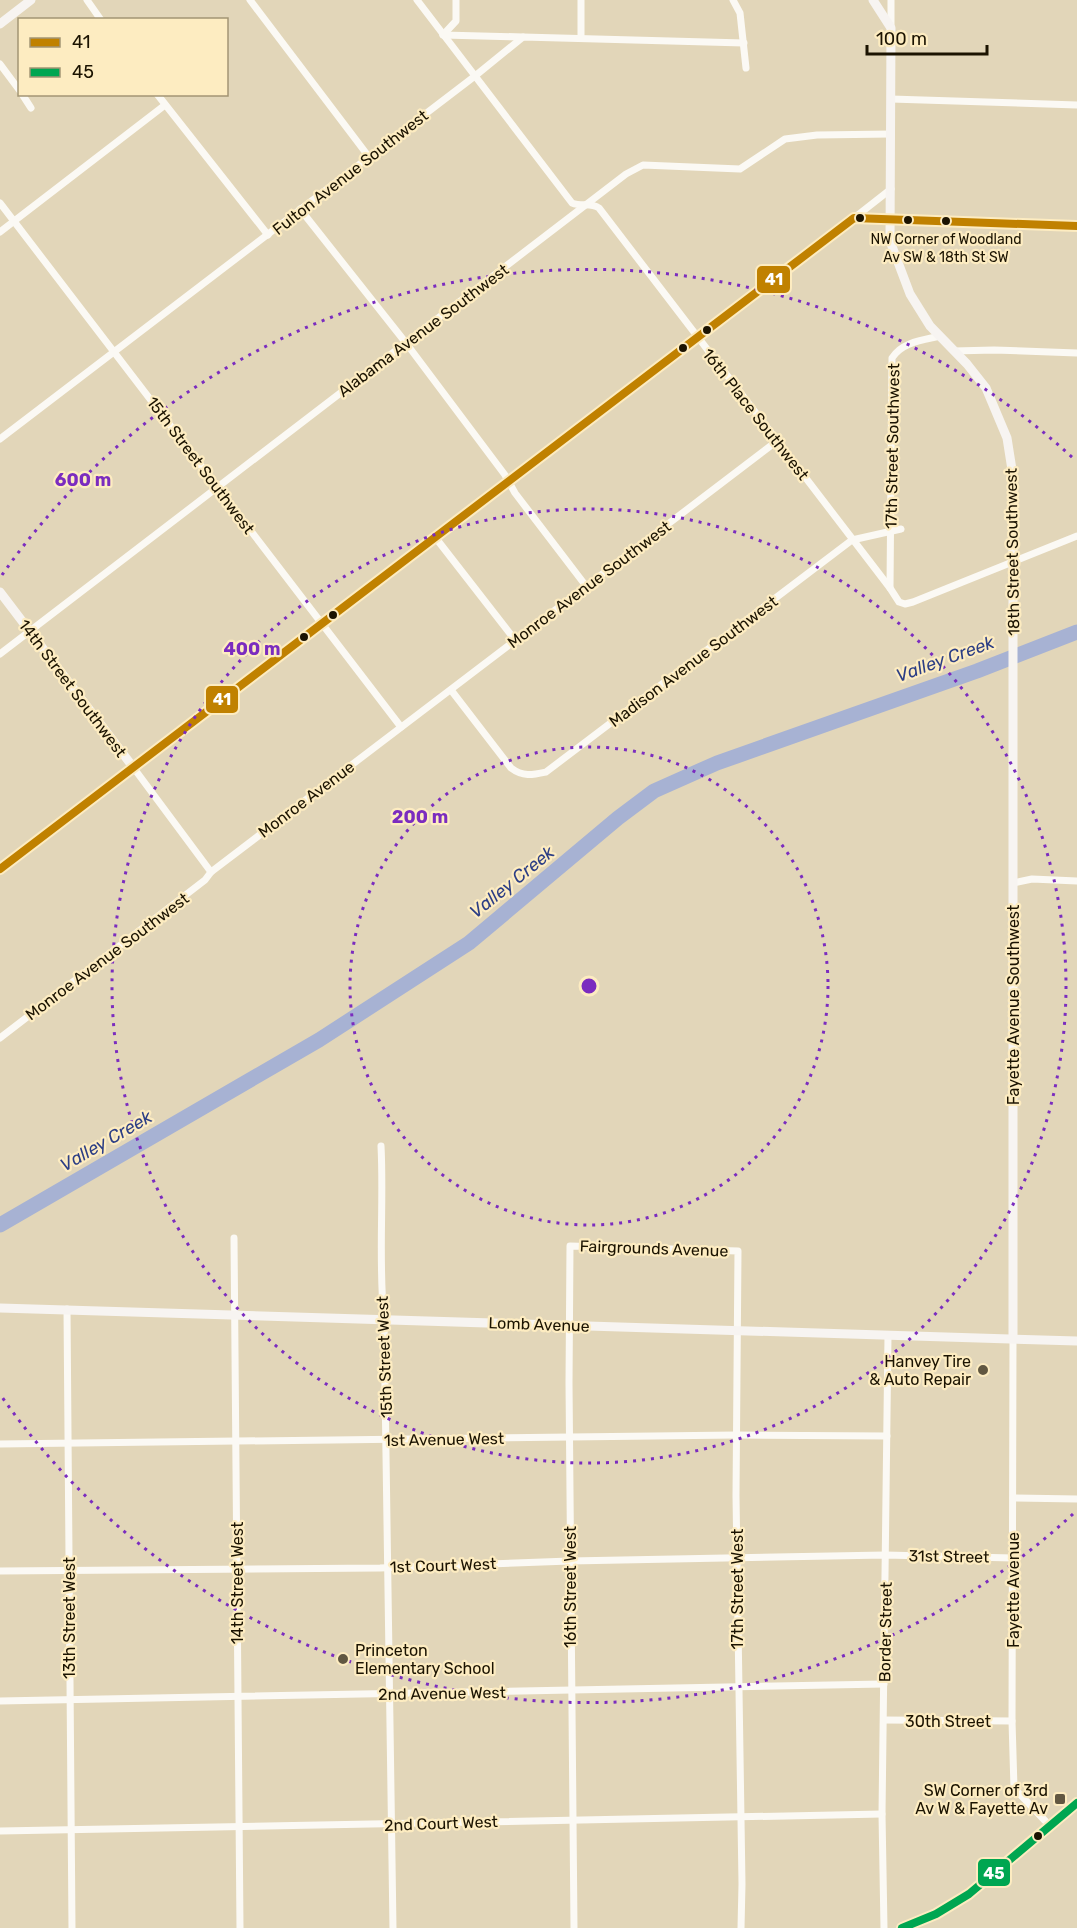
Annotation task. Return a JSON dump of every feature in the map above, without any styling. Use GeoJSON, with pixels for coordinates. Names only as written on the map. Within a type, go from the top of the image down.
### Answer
{"type":"FeatureCollection","features":[{"type":"Feature","properties":{"kind":"main road"},"geometry":{"type":"LineString","coordinates":[[902,1928],[936,1914],[969,1894],[1077,1803]]}},
{"type":"Feature","properties":{"kind":"street"},"geometry":{"type":"LineString","coordinates":[[0,24],[31,0]]}},
{"type":"Feature","properties":{"kind":"street"},"geometry":{"type":"LineString","coordinates":[[87,0],[100,18]]}},
{"type":"Feature","properties":{"kind":"street"},"geometry":{"type":"LineString","coordinates":[[250,0],[369,157]]}},
{"type":"Feature","properties":{"kind":"street","name":"16th Place Southwest"},"geometry":{"type":"LineString","coordinates":[[417,0],[572,203],[593,205],[599,208],[890,588]]}},
{"type":"Feature","properties":{"kind":"street"},"geometry":{"type":"LineString","coordinates":[[443,35],[456,21],[456,0]]}},
{"type":"Feature","properties":{"kind":"street"},"geometry":{"type":"LineString","coordinates":[[581,0],[582,38]]}},
{"type":"Feature","properties":{"kind":"street"},"geometry":{"type":"LineString","coordinates":[[733,0],[740,13],[746,68]]}},
{"type":"Feature","properties":{"kind":"street"},"geometry":{"type":"LineString","coordinates":[[873,0],[891,28]]}},
{"type":"Feature","properties":{"kind":"street","name":"18th Street Southwest"},"geometry":{"type":"LineString","coordinates":[[891,0],[890,241],[910,294],[930,326],[967,364],[986,388],[1007,438],[1014,476],[1014,671]]}},
{"type":"Feature","properties":{"kind":"street"},"geometry":{"type":"LineString","coordinates":[[443,35],[744,43]]}},
{"type":"Feature","properties":{"kind":"street","name":"Fulton Avenue Southwest"},"geometry":{"type":"LineString","coordinates":[[0,439],[523,37]]}},
{"type":"Feature","properties":{"kind":"street"},"geometry":{"type":"LineString","coordinates":[[0,64],[18,89]]}},
{"type":"Feature","properties":{"kind":"street"},"geometry":{"type":"LineString","coordinates":[[23,96],[31,108]]}},
{"type":"Feature","properties":{"kind":"street"},"geometry":{"type":"LineString","coordinates":[[158,96],[268,235]]}},
{"type":"Feature","properties":{"kind":"street"},"geometry":{"type":"LineString","coordinates":[[891,99],[1077,105]]}},
{"type":"Feature","properties":{"kind":"street"},"geometry":{"type":"LineString","coordinates":[[0,232],[165,105]]}},
{"type":"Feature","properties":{"kind":"street","name":"Alabama Avenue Southwest"},"geometry":{"type":"LineString","coordinates":[[0,654],[627,174],[643,165],[740,169],[785,139],[817,135],[891,134]]}},
{"type":"Feature","properties":{"kind":"street"},"geometry":{"type":"LineString","coordinates":[[0,869],[891,189]]}},
{"type":"Feature","properties":{"kind":"street","name":"15th Street Southwest"},"geometry":{"type":"LineString","coordinates":[[0,203],[401,727]]}},
{"type":"Feature","properties":{"kind":"street"},"geometry":{"type":"LineString","coordinates":[[300,209],[406,343],[586,586]]}},
{"type":"Feature","properties":{"kind":"street"},"geometry":{"type":"LineString","coordinates":[[854,218],[1077,226]]}},
{"type":"Feature","properties":{"kind":"street","name":"17th Street Southwest"},"geometry":{"type":"LineString","coordinates":[[890,588],[892,358],[896,351],[907,344],[940,336]]}},
{"type":"Feature","properties":{"kind":"street"},"geometry":{"type":"LineString","coordinates":[[954,351],[1077,353]]}},
{"type":"Feature","properties":{"kind":"street","name":"Monroe Avenue Southwest"},"geometry":{"type":"LineString","coordinates":[[401,727],[777,441]]}},
{"type":"Feature","properties":{"kind":"street"},"geometry":{"type":"LineString","coordinates":[[852,540],[901,529]]}},
{"type":"Feature","properties":{"kind":"street"},"geometry":{"type":"LineString","coordinates":[[890,588],[899,603],[913,603],[1077,536]]}},
{"type":"Feature","properties":{"kind":"street"},"geometry":{"type":"LineString","coordinates":[[435,537],[515,640]]}},
{"type":"Feature","properties":{"kind":"street","name":"Madison Avenue Southwest"},"geometry":{"type":"LineString","coordinates":[[451,690],[511,768],[517,773],[531,776],[546,772],[852,540]]}},
{"type":"Feature","properties":{"kind":"street","name":"14th Street Southwest"},"geometry":{"type":"LineString","coordinates":[[0,592],[211,872]]}},
{"type":"Feature","properties":{"kind":"street","name":"Fayette Avenue Southwest"},"geometry":{"type":"LineString","coordinates":[[1013,1339],[1014,671]]}},
{"type":"Feature","properties":{"kind":"street","name":"Monroe Avenue"},"geometry":{"type":"LineString","coordinates":[[211,872],[401,727]]}},
{"type":"Feature","properties":{"kind":"street","name":"Monroe Avenue Southwest"},"geometry":{"type":"LineString","coordinates":[[0,1038],[206,880],[211,872]]}},
{"type":"Feature","properties":{"kind":"street"},"geometry":{"type":"LineString","coordinates":[[1013,883],[1032,879],[1077,881]]}},
{"type":"Feature","properties":{"kind":"street","name":"15th Street West"},"geometry":{"type":"LineString","coordinates":[[381,1146],[393,1928]]}},
{"type":"Feature","properties":{"kind":"street","name":"14th Street West"},"geometry":{"type":"LineString","coordinates":[[234,1238],[240,1928]]}},
{"type":"Feature","properties":{"kind":"street","name":"Fairgrounds Avenue"},"geometry":{"type":"LineString","coordinates":[[570,1246],[738,1251]]}},
{"type":"Feature","properties":{"kind":"street","name":"16th Street West"},"geometry":{"type":"LineString","coordinates":[[570,1246],[571,1820],[574,1928]]}},
{"type":"Feature","properties":{"kind":"street","name":"17th Street West"},"geometry":{"type":"LineString","coordinates":[[738,1251],[736,1435],[741,1928]]}},
{"type":"Feature","properties":{"kind":"street","name":"Lomb Avenue"},"geometry":{"type":"LineString","coordinates":[[0,1308],[1077,1341]]}},
{"type":"Feature","properties":{"kind":"street","name":"13th Street West"},"geometry":{"type":"LineString","coordinates":[[67,1309],[72,1928]]}},
{"type":"Feature","properties":{"kind":"street","name":"Border Street"},"geometry":{"type":"LineString","coordinates":[[884,1928],[882,1814],[888,1336]]}},
{"type":"Feature","properties":{"kind":"street","name":"Fayette Avenue"},"geometry":{"type":"LineString","coordinates":[[1013,1339],[1012,1721],[1014,1788],[1050,1826]]}},
{"type":"Feature","properties":{"kind":"street","name":"1st Avenue West"},"geometry":{"type":"LineString","coordinates":[[0,1444],[736,1435],[888,1436]]}},
{"type":"Feature","properties":{"kind":"street"},"geometry":{"type":"LineString","coordinates":[[1013,1497],[1077,1499]]}},
{"type":"Feature","properties":{"kind":"street","name":"1st Court West"},"geometry":{"type":"LineString","coordinates":[[0,1571],[387,1567],[885,1555]]}},
{"type":"Feature","properties":{"kind":"street","name":"31st Street"},"geometry":{"type":"LineString","coordinates":[[885,1555],[1013,1558]]}},
{"type":"Feature","properties":{"kind":"street","name":"2nd Avenue West"},"geometry":{"type":"LineString","coordinates":[[0,1701],[884,1684]]}},
{"type":"Feature","properties":{"kind":"street","name":"30th Street"},"geometry":{"type":"LineString","coordinates":[[884,1720],[1012,1721]]}},
{"type":"Feature","properties":{"kind":"street","name":"2nd Court West"},"geometry":{"type":"LineString","coordinates":[[0,1831],[238,1829],[882,1814]]}},
{"type":"Feature","properties":{"kind":"waterway","name":"Valley Creek"},"geometry":{"type":"LineString","coordinates":[[0,1225],[319,1040],[469,943],[618,818],[654,791],[717,763],[977,671],[1077,632]]}},
{"type":"Feature","properties":{"kind":"transit line","name":"41"},"geometry":{"type":"LineString","coordinates":[[0,869],[854,218],[1077,226]]}},
{"type":"Feature","properties":{"kind":"transit line","name":"45"},"geometry":{"type":"LineString","coordinates":[[902,1928],[936,1914],[969,1894],[1077,1803]]}},
{"type":"Feature","properties":{"kind":"place","name":"NW Corner of Woodland Av SW & 18th St SW"},"geometry":{"type":"Point","coordinates":[946,221]}},
{"type":"Feature","properties":{"kind":"place","name":"Hanvey Tire & Auto Repair"},"geometry":{"type":"Point","coordinates":[983,1370]}},
{"type":"Feature","properties":{"kind":"place","name":"Princeton Elementary School"},"geometry":{"type":"Point","coordinates":[343,1659]}},
{"type":"Feature","properties":{"kind":"place","name":"SW Corner of 3rd Av W & Fayette Av"},"geometry":{"type":"Point","coordinates":[1060,1799]}}]}
